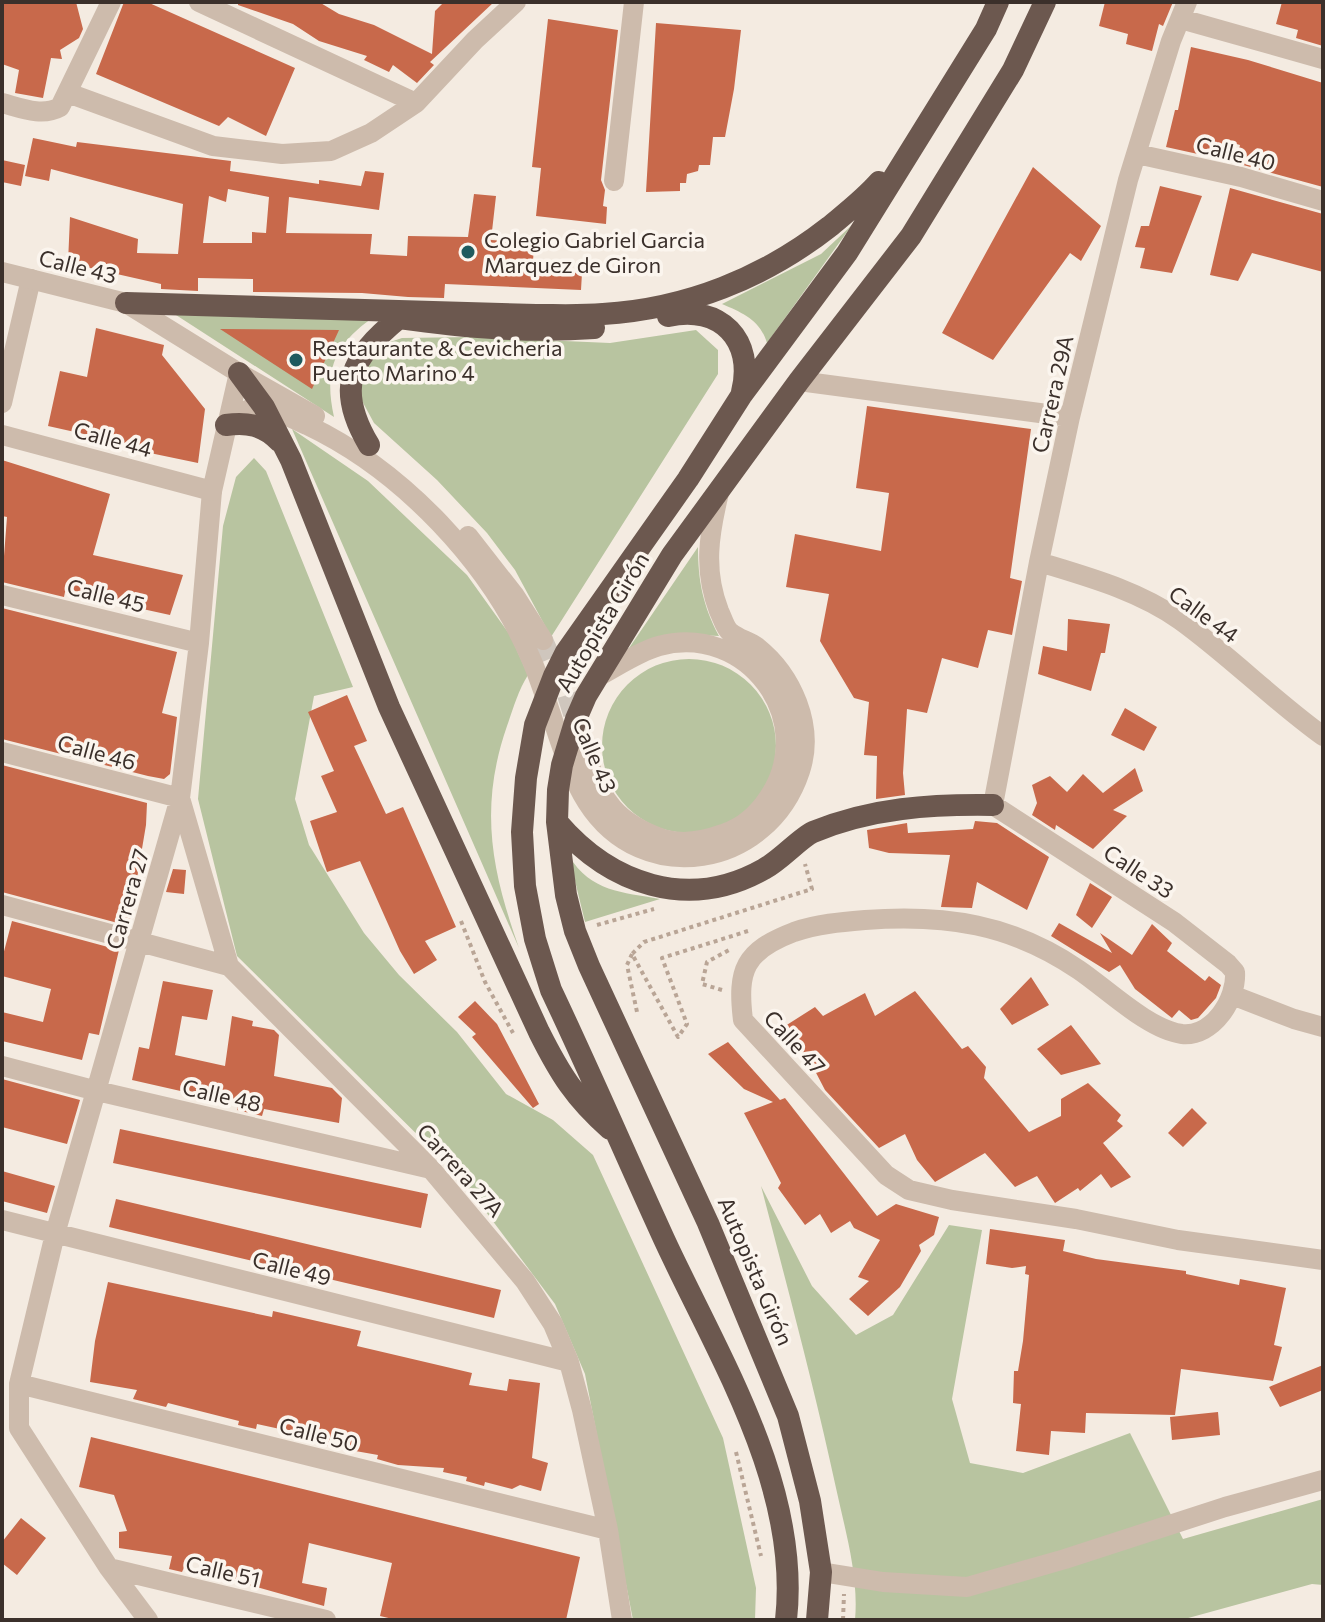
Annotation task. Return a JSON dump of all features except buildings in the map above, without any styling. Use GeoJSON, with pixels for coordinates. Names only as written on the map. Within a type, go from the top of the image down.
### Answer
{"type":"FeatureCollection","features":[{"type":"Feature","properties":{"kind":"highway","name":"Autopista Girón"},"geometry":{"type":"LineString","coordinates":[[817,1620],[821,1572],[810,1501],[788,1416],[708,1223],[575,931],[566,895],[557,822],[558,790],[576,719],[672,555],[919,223],[1013,70],[1045,2]]}},
{"type":"Feature","properties":{"kind":"highway","name":"Autopista Girón"},"geometry":{"type":"LineString","coordinates":[[786,1620],[789,1597],[786,1547],[777,1495],[747,1416],[551,990],[535,939],[525,886],[522,832],[526,778],[535,725],[554,676],[581,630],[688,479],[741,396],[847,253],[986,29],[995,3]]}},
{"type":"Feature","properties":{"kind":"highway"},"geometry":{"type":"LineString","coordinates":[[126,303],[536,315],[603,314],[675,303],[719,291],[797,252],[865,198],[922,132]]}},
{"type":"Feature","properties":{"kind":"highway"},"geometry":{"type":"LineString","coordinates":[[369,445],[354,420],[350,391],[356,363],[373,339],[399,318],[476,329],[554,331],[632,324],[688,312],[707,315],[724,325],[737,340],[744,358],[746,377],[741,396]]}},
{"type":"Feature","properties":{"kind":"highway"},"geometry":{"type":"LineString","coordinates":[[239,373],[264,407],[283,447],[389,707],[558,1071],[583,1105],[617,1134]]}},
{"type":"Feature","properties":{"kind":"highway"},"geometry":{"type":"LineString","coordinates":[[226,425],[252,424],[275,437],[283,447]]}},
{"type":"Feature","properties":{"kind":"highway"},"geometry":{"type":"LineString","coordinates":[[557,822],[576,844],[598,862],[623,876],[651,885],[680,889],[709,888],[764,870],[788,854],[808,834],[853,818],[930,805],[993,805]]}},
{"type":"Feature","properties":{"kind":"street"},"geometry":{"type":"LineString","coordinates":[[2,103],[40,112],[51,112],[60,107],[111,2]]}},
{"type":"Feature","properties":{"kind":"street"},"geometry":{"type":"LineString","coordinates":[[199,2],[416,103]]}},
{"type":"Feature","properties":{"kind":"street"},"geometry":{"type":"LineString","coordinates":[[68,93],[213,146],[282,154],[331,151],[371,133],[416,103],[516,2]]}},
{"type":"Feature","properties":{"kind":"street"},"geometry":{"type":"LineString","coordinates":[[614,181],[634,2]]}},
{"type":"Feature","properties":{"kind":"street"},"geometry":{"type":"LineString","coordinates":[[1184,11],[1323,59]]}},
{"type":"Feature","properties":{"kind":"street","name":"Carrera 29A"},"geometry":{"type":"LineString","coordinates":[[993,805],[1070,417],[1137,154],[1171,41],[1184,11]]}},
{"type":"Feature","properties":{"kind":"street","name":"Calle 40"},"geometry":{"type":"LineString","coordinates":[[1137,154],[1241,177],[1323,201]]}},
{"type":"Feature","properties":{"kind":"street","name":"Calle 43"},"geometry":{"type":"LineString","coordinates":[[2,272],[126,303],[239,373],[369,445],[410,478],[457,524],[515,596],[543,640]]}},
{"type":"Feature","properties":{"kind":"street"},"geometry":{"type":"LineString","coordinates":[[2,403],[31,279]]}},
{"type":"Feature","properties":{"kind":"street","name":"Carrera 27"},"geometry":{"type":"LineString","coordinates":[[109,1568],[19,1428],[19,1384],[55,1234],[180,798],[199,643],[212,491],[239,373]]}},
{"type":"Feature","properties":{"kind":"street"},"geometry":{"type":"LineString","coordinates":[[799,381],[1070,417]]}},
{"type":"Feature","properties":{"kind":"street"},"geometry":{"type":"LineString","coordinates":[[226,425],[236,414],[250,408],[264,407]]}},
{"type":"Feature","properties":{"kind":"street","name":"Calle 43"},"geometry":{"type":"LineString","coordinates":[[264,407],[341,441],[388,475],[432,515],[470,559],[504,607],[531,659],[586,801],[603,823],[625,840],[651,852],[678,857],[705,856],[732,848],[757,835],[777,816],[792,793],[801,767],[804,739],[801,712],[791,686],[775,663],[754,645],[730,632],[714,598],[708,543],[720,489]]}},
{"type":"Feature","properties":{"kind":"street","name":"Calle 44"},"geometry":{"type":"LineString","coordinates":[[2,435],[212,491]]}},
{"type":"Feature","properties":{"kind":"street","name":"Calle 44"},"geometry":{"type":"LineString","coordinates":[[1039,562],[1115,585],[1179,620],[1323,736]]}},
{"type":"Feature","properties":{"kind":"street","name":"Calle 45"},"geometry":{"type":"LineString","coordinates":[[2,595],[199,643]]}},
{"type":"Feature","properties":{"kind":"street","name":"Calle 43"},"geometry":{"type":"LineString","coordinates":[[586,754],[596,786],[614,812],[640,831],[671,841],[704,841],[735,830],[760,810],[778,783],[786,752],[784,720],[772,690],[750,665],[722,649],[691,643],[658,647],[599,676]]}},
{"type":"Feature","properties":{"kind":"street","name":"Calle 46"},"geometry":{"type":"LineString","coordinates":[[2,752],[180,798]]}},
{"type":"Feature","properties":{"kind":"street","name":"Carrera 27A"},"geometry":{"type":"LineString","coordinates":[[180,798],[229,966],[431,1169],[525,1281],[553,1324],[569,1362],[608,1530],[622,1620]]}},
{"type":"Feature","properties":{"kind":"street","name":"Calle 33"},"geometry":{"type":"LineString","coordinates":[[993,805],[1174,922],[1228,964],[1235,972],[1232,995]]}},
{"type":"Feature","properties":{"kind":"street"},"geometry":{"type":"LineString","coordinates":[[2,905],[229,966]]}},
{"type":"Feature","properties":{"kind":"street","name":"Calle 47"},"geometry":{"type":"LineString","coordinates":[[1232,995],[1222,1014],[1208,1026],[1197,1032],[1181,1034],[1152,1022],[1048,950],[950,919],[910,917],[835,922],[783,936],[755,954],[745,967],[740,996],[743,1020],[886,1175],[909,1190],[1178,1240],[1323,1260]]}},
{"type":"Feature","properties":{"kind":"street"},"geometry":{"type":"LineString","coordinates":[[1232,995],[1323,1027]]}},
{"type":"Feature","properties":{"kind":"street","name":"Calle 48"},"geometry":{"type":"LineString","coordinates":[[2,1066],[431,1169]]}},
{"type":"Feature","properties":{"kind":"street","name":"Calle 49"},"geometry":{"type":"LineString","coordinates":[[2,1220],[569,1362]]}},
{"type":"Feature","properties":{"kind":"street","name":"Calle 50"},"geometry":{"type":"LineString","coordinates":[[19,1384],[608,1530]]}},
{"type":"Feature","properties":{"kind":"street"},"geometry":{"type":"LineString","coordinates":[[821,1572],[883,1582],[967,1587],[1323,1480]]}},
{"type":"Feature","properties":{"kind":"street"},"geometry":{"type":"LineString","coordinates":[[109,1568],[148,1620]]}},
{"type":"Feature","properties":{"kind":"street","name":"Calle 51"},"geometry":{"type":"LineString","coordinates":[[109,1568],[326,1620]]}},
{"type":"Feature","properties":{"kind":"path"},"geometry":{"type":"LineString","coordinates":[[637,1014],[627,965],[632,954],[644,942],[812,889],[805,862]]}},
{"type":"Feature","properties":{"kind":"path"},"geometry":{"type":"LineString","coordinates":[[575,931],[663,907]]}},
{"type":"Feature","properties":{"kind":"path"},"geometry":{"type":"LineString","coordinates":[[632,954],[678,1037],[687,1024],[662,958],[760,927]]}},
{"type":"Feature","properties":{"kind":"path"},"geometry":{"type":"LineString","coordinates":[[735,948],[707,962],[702,984],[740,996]]}},
{"type":"Feature","properties":{"kind":"path"},"geometry":{"type":"LineString","coordinates":[[735,1449],[764,1568]]}},
{"type":"Feature","properties":{"kind":"green space"},"geometry":{"type":"Polygon","coordinates":[[[852,225],[767,343],[755,323],[722,304],[821,254],[852,225]]]}},
{"type":"Feature","properties":{"kind":"green space"},"geometry":{"type":"Polygon","coordinates":[[[176,315],[371,319],[348,339],[334,361],[330,386],[334,417],[176,315]]]}},
{"type":"Feature","properties":{"kind":"green space"},"geometry":{"type":"Polygon","coordinates":[[[696,330],[718,350],[718,374],[551,637],[515,570],[487,533],[437,480],[374,423],[361,399],[361,375],[381,345],[402,338],[471,337],[610,343],[696,330]]]}},
{"type":"Feature","properties":{"kind":"green space"},"geometry":{"type":"Polygon","coordinates":[[[292,429],[368,481],[467,575],[510,635],[528,675],[516,700],[498,756],[491,811],[501,891],[519,948],[292,429]]]}},
{"type":"Feature","properties":{"kind":"green space"},"geometry":{"type":"Polygon","coordinates":[[[254,458],[266,471],[353,687],[314,696],[295,799],[309,845],[364,933],[399,975],[457,1032],[506,1094],[553,1120],[593,1155],[723,1438],[756,1588],[755,1620],[633,1620],[585,1374],[555,1304],[459,1176],[237,956],[198,799],[223,526],[236,477],[254,458]]]}},
{"type":"Feature","properties":{"kind":"green space"},"geometry":{"type":"Polygon","coordinates":[[[698,547],[702,593],[719,636],[699,635],[627,651],[698,547]]]}},
{"type":"Feature","properties":{"kind":"green space"},"geometry":{"type":"Polygon","coordinates":[[[689,659],[722,665],[751,684],[770,713],[776,746],[770,779],[751,808],[722,827],[689,833],[656,827],[627,808],[608,779],[602,746],[608,713],[627,684],[656,665],[689,659]]]}},
{"type":"Feature","properties":{"kind":"green space"},"geometry":{"type":"Polygon","coordinates":[[[569,856],[597,884],[620,892],[660,899],[585,922],[569,856]]]}},
{"type":"Feature","properties":{"kind":"green space"},"geometry":{"type":"Polygon","coordinates":[[[761,1186],[812,1286],[856,1335],[893,1315],[949,1225],[982,1230],[952,1399],[970,1463],[1023,1473],[1130,1433],[1183,1539],[1323,1499],[1323,1585],[1312,1584],[1181,1620],[855,1620],[855,1587],[847,1537],[761,1186]]]}},
{"type":"Feature","properties":{"kind":"tunnel"},"geometry":{"type":"LineString","coordinates":[[543,640],[567,695],[586,754]]}},
{"type":"Feature","properties":{"kind":"place","name":"Colegio Gabriel Garcia Marquez de Giron"},"geometry":{"type":"Point","coordinates":[468,252]}},
{"type":"Feature","properties":{"kind":"place","name":"Restaurante & Cevicheria Puerto Marino 4"},"geometry":{"type":"Point","coordinates":[296,360]}}]}
